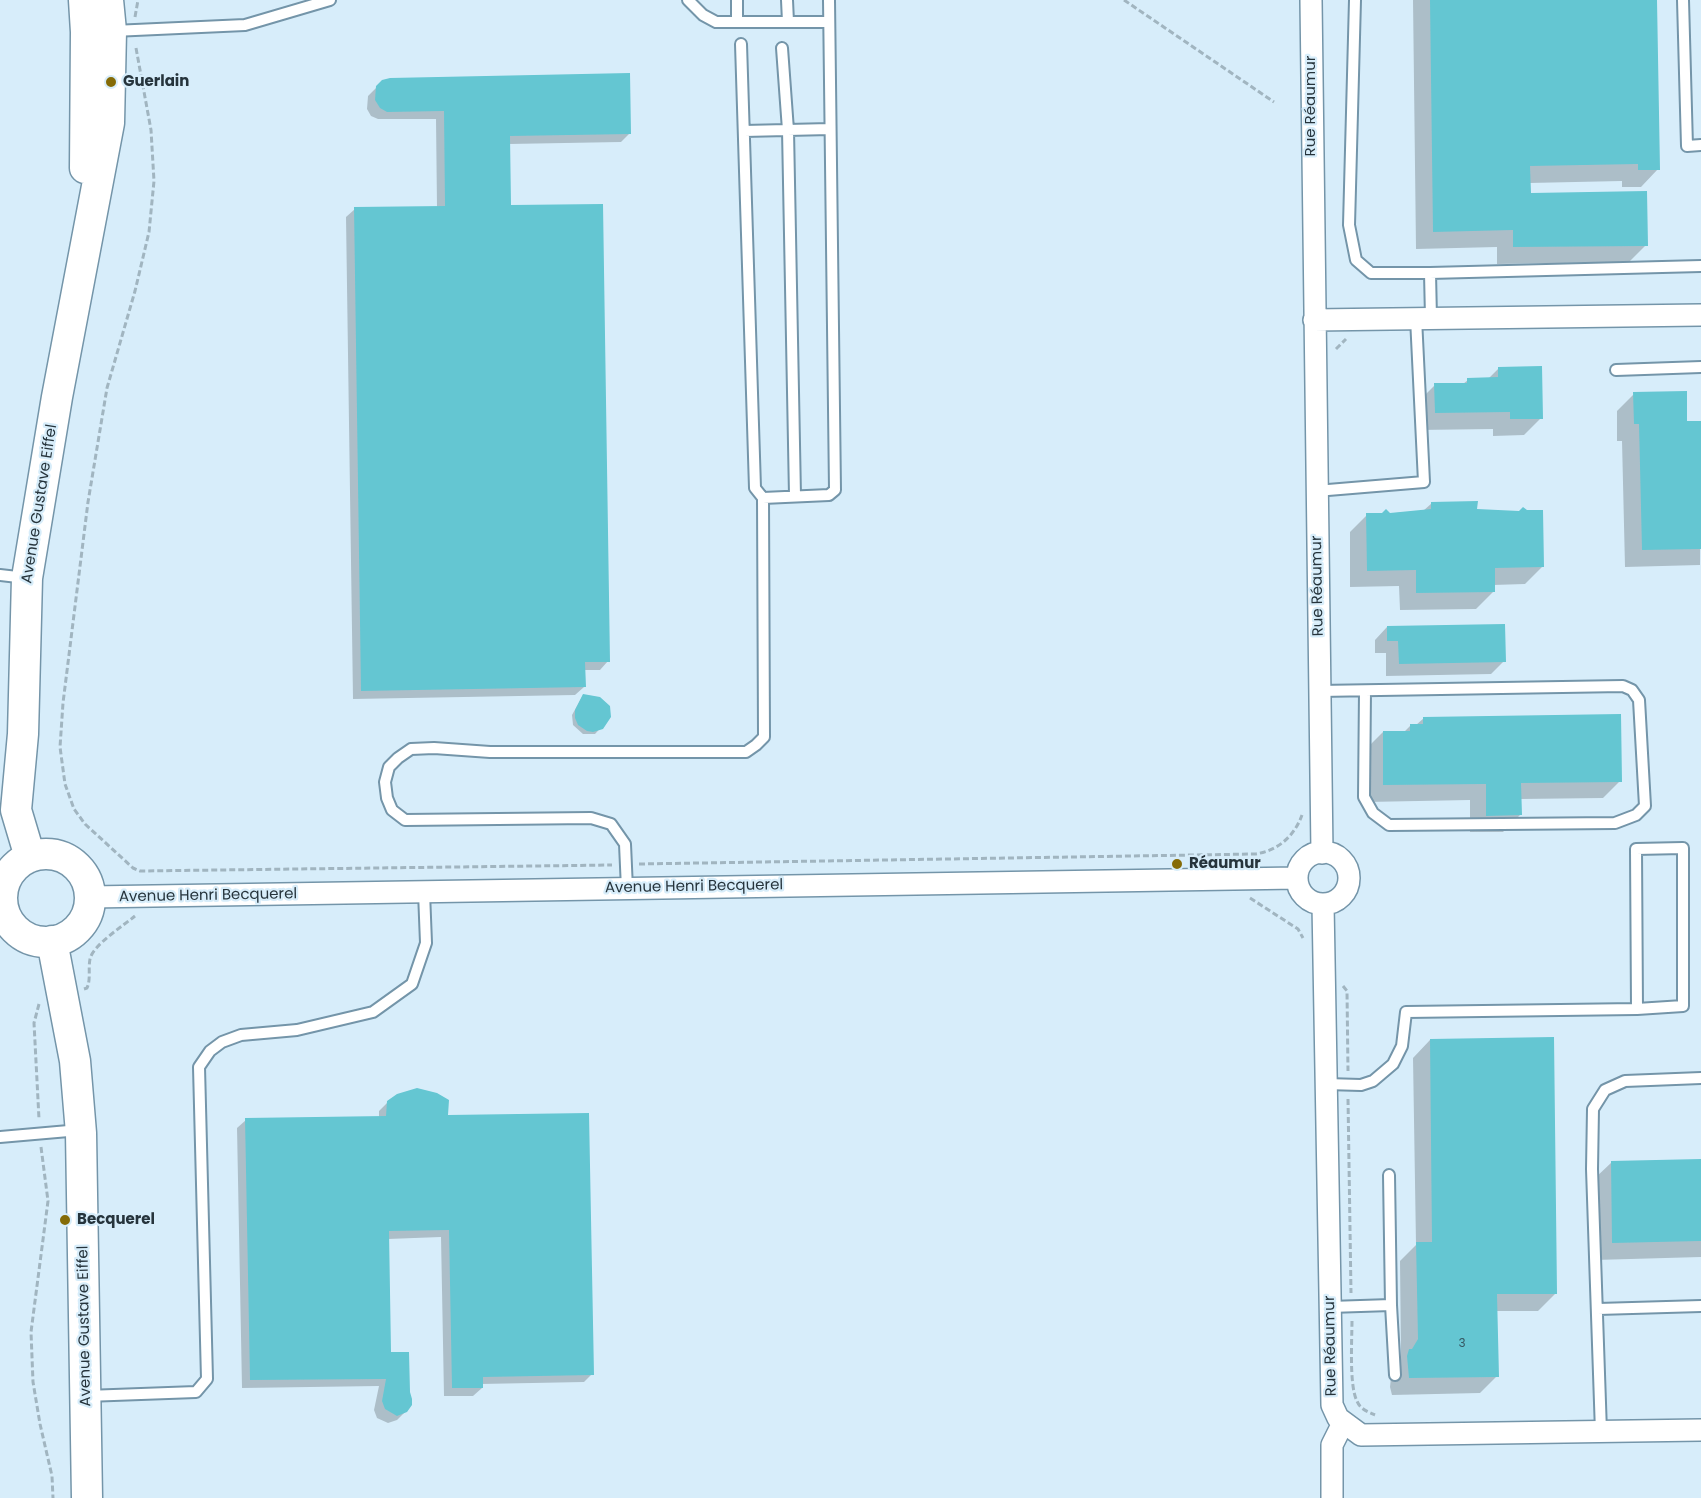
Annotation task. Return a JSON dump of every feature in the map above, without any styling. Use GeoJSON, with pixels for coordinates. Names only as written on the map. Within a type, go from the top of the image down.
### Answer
{"type":"FeatureCollection","features":[{"type":"Feature","properties":{"kind":"street","name":"Avenue Gustave Eiffel"},"geometry":{"type":"LineString","coordinates":[[86,0],[107,31]]}},
{"type":"Feature","properties":{"kind":"street","name":"Avenue Gustave Eiffel"},"geometry":{"type":"LineString","coordinates":[[30,857],[16,810],[23,734],[13,576],[55,409],[83,260],[86,130],[107,31],[108,0]]}},
{"type":"Feature","properties":{"kind":"street","name":"Rue Réaumur"},"geometry":{"type":"LineString","coordinates":[[1311,0],[1322,852]]}},
{"type":"Feature","properties":{"kind":"street"},"geometry":{"type":"LineString","coordinates":[[1314,320],[1701,315]]}},
{"type":"Feature","properties":{"kind":"street"},"geometry":{"type":"LineString","coordinates":[[1322,852],[1337,857],[1343,863],[1348,878],[1347,886],[1338,899],[1323,904],[1308,899],[1302,893],[1297,878],[1302,863],[1322,852]]}},
{"type":"Feature","properties":{"kind":"street"},"geometry":{"type":"LineString","coordinates":[[44,854],[58,855],[71,861],[81,871],[88,884],[90,897],[88,910],[79,926],[64,938],[52,941],[24,936],[10,921],[3,901],[4,887],[9,874],[18,864],[30,857],[44,854]]}},
{"type":"Feature","properties":{"kind":"street","name":"Avenue Henri Becquerel"},"geometry":{"type":"LineString","coordinates":[[90,897],[1297,878]]}},
{"type":"Feature","properties":{"kind":"street","name":"Rue Réaumur"},"geometry":{"type":"LineString","coordinates":[[1323,904],[1332,1405],[1343,1423]]}},
{"type":"Feature","properties":{"kind":"street","name":"Avenue Gustave Eiffel"},"geometry":{"type":"LineString","coordinates":[[52,941],[74,1051],[80,1130],[87,1498]]}},
{"type":"Feature","properties":{"kind":"street"},"geometry":{"type":"LineString","coordinates":[[1332,1498],[1332,1445],[1343,1423],[1361,1435],[1701,1430]]}},
{"type":"Feature","properties":{"kind":"lane"},"geometry":{"type":"LineString","coordinates":[[107,31],[245,25],[330,0]]}},
{"type":"Feature","properties":{"kind":"lane"},"geometry":{"type":"LineString","coordinates":[[688,0],[703,15],[716,22],[829,22]]}},
{"type":"Feature","properties":{"kind":"lane"},"geometry":{"type":"LineString","coordinates":[[737,0],[737,22]]}},
{"type":"Feature","properties":{"kind":"lane"},"geometry":{"type":"LineString","coordinates":[[787,0],[788,22]]}},
{"type":"Feature","properties":{"kind":"lane"},"geometry":{"type":"LineString","coordinates":[[763,498],[829,495],[835,490],[829,0]]}},
{"type":"Feature","properties":{"kind":"lane"},"geometry":{"type":"LineString","coordinates":[[1355,0],[1348,225],[1356,260],[1371,273],[1701,266]]}},
{"type":"Feature","properties":{"kind":"lane"},"geometry":{"type":"LineString","coordinates":[[1683,0],[1687,146],[1701,146]]}},
{"type":"Feature","properties":{"kind":"lane"},"geometry":{"type":"LineString","coordinates":[[627,889],[625,844],[611,824],[591,818],[405,820],[392,810],[387,798],[385,782],[389,767],[411,749],[434,748],[490,752],[746,752],[764,737],[763,498],[755,488],[741,44]]}},
{"type":"Feature","properties":{"kind":"lane"},"geometry":{"type":"LineString","coordinates":[[782,48],[788,130],[795,496]]}},
{"type":"Feature","properties":{"kind":"lane"},"geometry":{"type":"LineString","coordinates":[[744,131],[830,129]]}},
{"type":"Feature","properties":{"kind":"lane"},"geometry":{"type":"LineString","coordinates":[[1316,491],[1424,482],[1423,318],[1430,273]]}},
{"type":"Feature","properties":{"kind":"lane"},"geometry":{"type":"LineString","coordinates":[[1616,370],[1701,367]]}},
{"type":"Feature","properties":{"kind":"lane"},"geometry":{"type":"LineString","coordinates":[[1319,691],[1623,686],[1632,690],[1639,700],[1645,806],[1636,815],[1616,823],[1389,825],[1373,813],[1364,797],[1365,691]]}},
{"type":"Feature","properties":{"kind":"lane"},"geometry":{"type":"LineString","coordinates":[[1326,1084],[1360,1085],[1373,1081],[1393,1064],[1402,1046],[1406,1012],[1637,1009],[1683,1006],[1683,848],[1636,849],[1637,1009]]}},
{"type":"Feature","properties":{"kind":"lane"},"geometry":{"type":"LineString","coordinates":[[86,1396],[196,1392],[207,1379],[199,1067],[210,1051],[222,1042],[241,1035],[297,1030],[373,1012],[412,984],[426,943],[424,892]]}},
{"type":"Feature","properties":{"kind":"lane"},"geometry":{"type":"LineString","coordinates":[[1601,1432],[1592,1169],[1593,1109],[1605,1090],[1625,1081],[1701,1078]]}},
{"type":"Feature","properties":{"kind":"lane"},"geometry":{"type":"LineString","coordinates":[[0,1137],[80,1130]]}},
{"type":"Feature","properties":{"kind":"lane"},"geometry":{"type":"LineString","coordinates":[[1389,1175],[1395,1375]]}},
{"type":"Feature","properties":{"kind":"lane"},"geometry":{"type":"LineString","coordinates":[[1330,1307],[1392,1305]]}},
{"type":"Feature","properties":{"kind":"lane"},"geometry":{"type":"LineString","coordinates":[[1598,1309],[1701,1306]]}},
{"type":"Feature","properties":{"kind":"path"},"geometry":{"type":"LineString","coordinates":[[138,0],[107,31],[151,130],[154,180],[149,232],[135,291],[107,388],[88,502],[63,703],[60,747],[65,784],[74,808],[85,824],[133,868],[140,872],[1255,854],[1268,852],[1289,838],[1304,810]]}},
{"type":"Feature","properties":{"kind":"path"},"geometry":{"type":"LineString","coordinates":[[1124,0],[1274,102]]}},
{"type":"Feature","properties":{"kind":"path"},"geometry":{"type":"LineString","coordinates":[[1334,355],[1336,348],[1344,340],[1353,337]]}},
{"type":"Feature","properties":{"kind":"building"},"geometry":{"type":"Polygon","coordinates":[[[1430,0],[1657,0],[1660,170],[1638,170],[1638,164],[1530,166],[1531,193],[1647,191],[1648,246],[1513,247],[1513,230],[1433,232],[1430,0]]]}},
{"type":"Feature","properties":{"kind":"building"},"geometry":{"type":"Polygon","coordinates":[[[630,73],[631,134],[510,136],[511,205],[603,204],[610,662],[585,662],[586,687],[361,691],[354,207],[445,206],[444,111],[387,112],[380,108],[375,100],[376,86],[382,80],[390,78],[630,73]]]}},
{"type":"Feature","properties":{"kind":"building"},"geometry":{"type":"Polygon","coordinates":[[[1542,366],[1543,419],[1510,419],[1510,412],[1435,413],[1434,383],[1467,383],[1467,378],[1498,377],[1498,367],[1542,366]]]}},
{"type":"Feature","properties":{"kind":"building"},"geometry":{"type":"Polygon","coordinates":[[[1687,391],[1687,421],[1701,421],[1701,549],[1642,550],[1639,424],[1634,424],[1633,392],[1687,391]]]}},
{"type":"Feature","properties":{"kind":"building"},"geometry":{"type":"Polygon","coordinates":[[[1478,501],[1477,509],[1519,511],[1523,507],[1527,510],[1543,510],[1544,567],[1495,568],[1495,592],[1416,593],[1416,570],[1367,571],[1366,513],[1382,513],[1386,509],[1390,513],[1431,509],[1431,502],[1478,501]]]}},
{"type":"Feature","properties":{"kind":"building"},"geometry":{"type":"Polygon","coordinates":[[[1505,624],[1506,662],[1399,664],[1398,641],[1387,641],[1387,626],[1505,624]]]}},
{"type":"Feature","properties":{"kind":"building"},"geometry":{"type":"Polygon","coordinates":[[[583,694],[600,697],[610,706],[611,717],[603,729],[593,732],[578,725],[575,710],[583,694]]]}},
{"type":"Feature","properties":{"kind":"building"},"geometry":{"type":"Polygon","coordinates":[[[1621,714],[1622,782],[1521,783],[1522,815],[1486,816],[1486,784],[1383,785],[1383,731],[1410,731],[1410,724],[1423,724],[1423,717],[1621,714]]]}},
{"type":"Feature","properties":{"kind":"building"},"geometry":{"type":"Polygon","coordinates":[[[1554,1037],[1557,1294],[1497,1294],[1499,1377],[1409,1378],[1407,1356],[1409,1349],[1412,1349],[1418,1339],[1416,1242],[1432,1242],[1430,1039],[1554,1037]]]}},
{"type":"Feature","properties":{"kind":"building"},"geometry":{"type":"Polygon","coordinates":[[[417,1088],[437,1093],[449,1100],[448,1115],[589,1113],[594,1375],[483,1377],[483,1388],[452,1388],[449,1230],[389,1231],[391,1352],[409,1352],[412,1405],[407,1412],[397,1416],[385,1409],[382,1401],[386,1379],[250,1380],[245,1118],[386,1116],[387,1101],[397,1094],[417,1088]]]}},
{"type":"Feature","properties":{"kind":"building"},"geometry":{"type":"Polygon","coordinates":[[[1701,1159],[1701,1241],[1612,1243],[1611,1161],[1701,1159]]]}},
{"type":"Feature","properties":{"kind":"place","name":"Guerlain"},"geometry":{"type":"Point","coordinates":[111,82]}},
{"type":"Feature","properties":{"kind":"place","name":"Réaumur"},"geometry":{"type":"Point","coordinates":[1177,864]}},
{"type":"Feature","properties":{"kind":"place","name":"Becquerel"},"geometry":{"type":"Point","coordinates":[65,1220]}}]}
